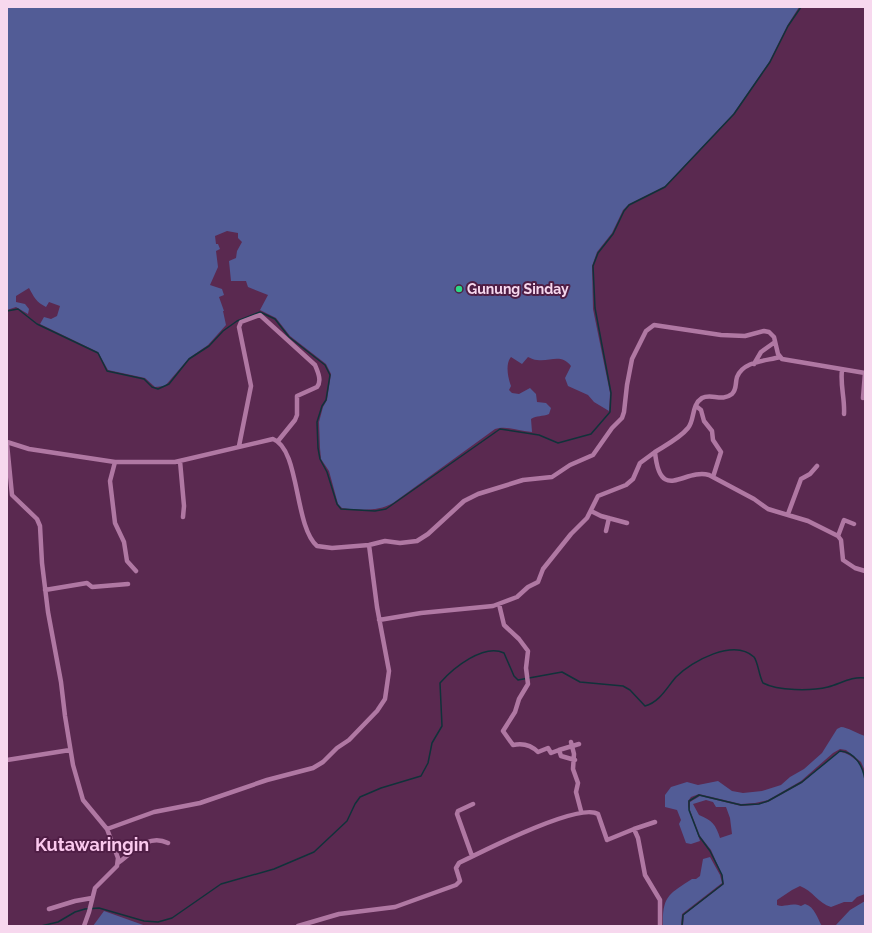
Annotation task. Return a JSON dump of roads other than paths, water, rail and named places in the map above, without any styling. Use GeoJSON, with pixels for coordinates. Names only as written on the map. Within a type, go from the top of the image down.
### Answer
{"type":"FeatureCollection","features":[{"type":"Feature","properties":{"kind":"street"},"geometry":{"type":"LineString","coordinates":[[239,446],[250,386],[239,327],[241,322],[260,315],[315,365],[320,376],[319,385],[317,387],[297,396],[297,415],[295,420],[278,441]]}},
{"type":"Feature","properties":{"kind":"street"},"geometry":{"type":"LineString","coordinates":[[118,862],[117,853],[107,829],[83,800],[70,750],[61,682],[45,590],[40,526],[37,519],[12,495],[7,443],[29,449],[115,462],[180,461],[268,439],[278,441],[288,456],[308,532],[314,543],[320,547],[326,548],[369,545],[385,541],[400,543],[417,541],[428,534],[464,501],[478,494],[523,480],[552,477],[570,465],[593,455],[612,428],[622,418],[632,359],[646,331],[654,325],[721,335],[745,336],[764,331],[772,334],[780,357],[786,361],[865,373],[863,398]]}},
{"type":"Feature","properties":{"kind":"street"},"geometry":{"type":"LineString","coordinates":[[754,364],[761,352],[775,342]]}},
{"type":"Feature","properties":{"kind":"street"},"geometry":{"type":"LineString","coordinates":[[379,620],[427,613],[476,609],[499,604],[517,597],[528,587],[538,582],[542,569],[591,511],[598,496],[603,492],[626,485],[633,479],[640,463],[689,427],[696,406],[704,397],[722,398],[732,394],[736,390],[739,373],[744,368],[780,357]]}},
{"type":"Feature","properties":{"kind":"street"},"geometry":{"type":"LineString","coordinates":[[842,370],[841,383],[844,401],[844,414]]}},
{"type":"Feature","properties":{"kind":"street"},"geometry":{"type":"LineString","coordinates":[[696,406],[701,410],[704,421],[712,431],[713,440],[721,452],[713,477]]}},
{"type":"Feature","properties":{"kind":"street"},"geometry":{"type":"LineString","coordinates":[[656,452],[658,466],[664,478],[676,481],[704,474],[713,477],[754,498],[768,509],[808,521],[838,536],[841,540],[843,560],[855,568],[865,570]]}},
{"type":"Feature","properties":{"kind":"street"},"geometry":{"type":"LineString","coordinates":[[180,461],[184,506],[183,517]]}},
{"type":"Feature","properties":{"kind":"street"},"geometry":{"type":"LineString","coordinates":[[115,462],[110,482],[115,523],[124,542],[127,560],[136,571]]}},
{"type":"Feature","properties":{"kind":"street"},"geometry":{"type":"LineString","coordinates":[[788,514],[801,479],[817,466]]}},
{"type":"Feature","properties":{"kind":"street"},"geometry":{"type":"LineString","coordinates":[[591,511],[627,523]]}},
{"type":"Feature","properties":{"kind":"street"},"geometry":{"type":"LineString","coordinates":[[606,531],[609,518]]}},
{"type":"Feature","properties":{"kind":"street"},"geometry":{"type":"LineString","coordinates":[[838,536],[844,520],[854,524]]}},
{"type":"Feature","properties":{"kind":"street"},"geometry":{"type":"LineString","coordinates":[[107,829],[154,812],[200,803],[267,780],[301,772],[323,762],[377,712],[385,699],[389,671],[379,620],[369,545]]}},
{"type":"Feature","properties":{"kind":"street"},"geometry":{"type":"LineString","coordinates":[[45,590],[88,583],[92,587],[128,584]]}},
{"type":"Feature","properties":{"kind":"street"},"geometry":{"type":"LineString","coordinates":[[499,604],[504,625],[519,639],[528,651],[526,668],[528,684],[519,699],[515,712],[503,731],[513,745],[522,744],[534,748],[538,752],[548,748],[551,753],[572,744],[579,744]]}},
{"type":"Feature","properties":{"kind":"street"},"geometry":{"type":"LineString","coordinates":[[572,744],[574,769],[578,783],[576,792],[581,811]]}},
{"type":"Feature","properties":{"kind":"street"},"geometry":{"type":"LineString","coordinates":[[7,760],[70,750]]}},
{"type":"Feature","properties":{"kind":"street"},"geometry":{"type":"LineString","coordinates":[[559,750],[561,756],[574,760]]}},
{"type":"Feature","properties":{"kind":"street"},"geometry":{"type":"LineString","coordinates":[[472,856],[457,814],[458,811],[473,804]]}},
{"type":"Feature","properties":{"kind":"street"},"geometry":{"type":"LineString","coordinates":[[298,926],[339,914],[395,906],[456,885],[460,880],[456,868],[457,865],[472,856],[554,820],[581,811],[589,811],[598,814],[607,840],[655,822]]}},
{"type":"Feature","properties":{"kind":"street"},"geometry":{"type":"LineString","coordinates":[[634,829],[638,838],[645,875],[660,900],[660,926]]}},
{"type":"Feature","properties":{"kind":"street"},"geometry":{"type":"LineString","coordinates":[[84,926],[98,883],[114,869],[118,862],[146,841],[162,840],[168,843]]}},
{"type":"Feature","properties":{"kind":"street"},"geometry":{"type":"LineString","coordinates":[[49,909],[75,901],[92,899]]}},
{"type":"Feature","properties":{"kind":"waterway"},"geometry":{"type":"LineString","coordinates":[[7,311],[18,309],[37,324],[98,353],[107,371],[144,379],[152,387],[158,389],[169,384],[189,359],[209,346],[223,331],[237,321],[260,312],[275,319],[289,337],[325,365],[330,375],[326,400],[322,406],[317,422],[318,448],[320,459],[327,472],[337,504],[341,509],[375,511],[386,509],[500,429],[539,435],[558,443],[591,434],[610,412],[611,393],[595,308],[593,266],[598,253],[613,234],[624,211],[629,205],[665,187],[734,114],[770,62],[788,26],[801,7]]}},
{"type":"Feature","properties":{"kind":"waterway"},"geometry":{"type":"LineString","coordinates":[[41,926],[58,922],[75,912],[85,909],[99,908],[144,921],[158,922],[172,918],[221,884],[274,869],[314,852],[347,821],[360,797],[381,788],[421,776],[428,763],[432,743],[442,726],[440,683],[461,664],[478,654],[487,651],[504,653],[514,676],[518,680],[562,672],[580,682],[623,686],[630,690],[645,706],[659,698],[676,677],[692,664],[714,654],[725,651],[736,650],[746,652],[754,657],[763,683],[777,688],[804,690],[833,686],[851,679],[865,678]]}},
{"type":"Feature","properties":{"kind":"waterway"},"geometry":{"type":"LineString","coordinates":[[682,926],[683,915],[723,884],[722,875],[710,851],[699,836],[689,810],[689,801],[699,795],[741,805],[759,804],[768,801],[802,782],[840,751],[854,757],[860,765],[865,780]]}},
{"type":"Feature","properties":{"kind":"place","name":"Gunung Sinday"},"geometry":{"type":"Point","coordinates":[459,289]}},
{"type":"Feature","properties":{"kind":"district","name":"Kutawaringin"},"geometry":{"type":"Point","coordinates":[92,844]}}]}
